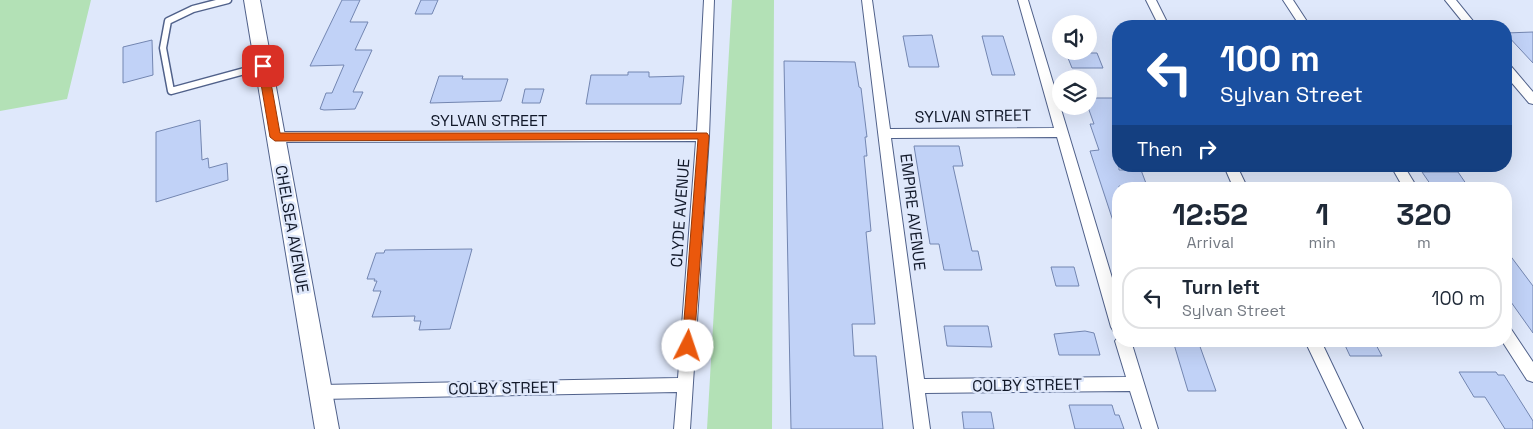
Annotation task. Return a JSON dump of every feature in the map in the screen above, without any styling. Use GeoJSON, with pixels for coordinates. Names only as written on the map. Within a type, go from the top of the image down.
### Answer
{"type":"FeatureCollection","features":[{"type":"Feature","properties":{"kind":"main road","name":"CHELSEA AVENUE"},"geometry":{"type":"LineString","coordinates":[[252,0],[327,429]]}},
{"type":"Feature","properties":{"kind":"street","name":"CLYDE AVENUE"},"geometry":{"type":"LineString","coordinates":[[682,429],[703,136],[709,0]]}},
{"type":"Feature","properties":{"kind":"street","name":"EMPIRE AVENUE"},"geometry":{"type":"LineString","coordinates":[[867,0],[918,386],[922,429]]}},
{"type":"Feature","properties":{"kind":"street"},"geometry":{"type":"LineString","coordinates":[[1023,0],[1112,303]]}},
{"type":"Feature","properties":{"kind":"street"},"geometry":{"type":"LineString","coordinates":[[1151,0],[1161,20]]}},
{"type":"Feature","properties":{"kind":"street"},"geometry":{"type":"LineString","coordinates":[[1288,0],[1301,20]]}},
{"type":"Feature","properties":{"kind":"street"},"geometry":{"type":"LineString","coordinates":[[1450,0],[1467,20]]}},
{"type":"Feature","properties":{"kind":"street"},"geometry":{"type":"LineString","coordinates":[[1512,75],[1533,100]]}},
{"type":"Feature","properties":{"kind":"street","name":"SYLVAN STREET"},"geometry":{"type":"LineString","coordinates":[[885,134],[1062,132]]}},
{"type":"Feature","properties":{"kind":"street","name":"SYLVAN STREET"},"geometry":{"type":"LineString","coordinates":[[275,137],[703,136]]}},
{"type":"Feature","properties":{"kind":"street"},"geometry":{"type":"LineString","coordinates":[[1512,343],[1533,376]]}},
{"type":"Feature","properties":{"kind":"street"},"geometry":{"type":"LineString","coordinates":[[1125,347],[1150,429]]}},
{"type":"Feature","properties":{"kind":"street"},"geometry":{"type":"LineString","coordinates":[[1317,347],[1355,429]]}},
{"type":"Feature","properties":{"kind":"street","name":"COLBY STREET"},"geometry":{"type":"LineString","coordinates":[[918,386],[1135,384]]}},
{"type":"Feature","properties":{"kind":"street","name":"COLBY STREET"},"geometry":{"type":"LineString","coordinates":[[321,392],[685,385]]}},
{"type":"Feature","properties":{"kind":"lane"},"geometry":{"type":"LineString","coordinates":[[228,0],[193,9],[168,21],[163,48],[171,92],[263,66]]}},
{"type":"Feature","properties":{"kind":"green space"},"geometry":{"type":"Polygon","coordinates":[[[0,0],[91,0],[67,99],[0,111],[0,0]]]}},
{"type":"Feature","properties":{"kind":"green space"},"geometry":{"type":"Polygon","coordinates":[[[732,0],[774,0],[772,429],[707,429],[732,0]]]}},
{"type":"Feature","properties":{"kind":"building"},"geometry":{"type":"Polygon","coordinates":[[[342,0],[360,0],[350,22],[368,22],[355,50],[372,50],[353,92],[363,92],[355,109],[324,110],[320,109],[326,93],[332,93],[344,65],[310,66],[342,0]]]}},
{"type":"Feature","properties":{"kind":"building"},"geometry":{"type":"Polygon","coordinates":[[[421,0],[438,0],[432,14],[415,14],[421,0]]]}},
{"type":"Feature","properties":{"kind":"building"},"geometry":{"type":"Polygon","coordinates":[[[1533,32],[1533,63],[1512,40],[1512,33],[1533,32]]]}},
{"type":"Feature","properties":{"kind":"building"},"geometry":{"type":"Polygon","coordinates":[[[932,35],[939,67],[909,67],[903,36],[932,35]]]}},
{"type":"Feature","properties":{"kind":"building"},"geometry":{"type":"Polygon","coordinates":[[[982,36],[1003,36],[1015,75],[992,75],[982,36]]]}},
{"type":"Feature","properties":{"kind":"building"},"geometry":{"type":"Polygon","coordinates":[[[152,40],[153,75],[123,83],[123,47],[152,40]]]}},
{"type":"Feature","properties":{"kind":"building"},"geometry":{"type":"Polygon","coordinates":[[[1097,53],[1103,68],[1072,68],[1069,60],[1097,60],[1097,53]]]}},
{"type":"Feature","properties":{"kind":"building"},"geometry":{"type":"Polygon","coordinates":[[[784,61],[855,62],[859,87],[861,88],[867,137],[865,137],[867,156],[864,156],[871,231],[866,232],[875,324],[852,324],[854,356],[876,356],[883,429],[791,429],[784,61]]]}},
{"type":"Feature","properties":{"kind":"building"},"geometry":{"type":"Polygon","coordinates":[[[628,72],[649,72],[649,77],[684,76],[681,104],[586,104],[591,75],[628,75],[628,72]]]}},
{"type":"Feature","properties":{"kind":"building"},"geometry":{"type":"Polygon","coordinates":[[[439,76],[463,76],[462,79],[508,79],[501,101],[430,103],[439,76]]]}},
{"type":"Feature","properties":{"kind":"building"},"geometry":{"type":"Polygon","coordinates":[[[525,89],[544,89],[540,103],[522,103],[525,89]]]}},
{"type":"Feature","properties":{"kind":"building"},"geometry":{"type":"Polygon","coordinates":[[[1097,98],[1112,98],[1112,172],[1142,172],[1146,182],[1112,182],[1112,218],[1090,151],[1099,150],[1090,124],[1094,124],[1091,115],[1097,115],[1097,98]]]}},
{"type":"Feature","properties":{"kind":"building"},"geometry":{"type":"Polygon","coordinates":[[[200,120],[202,160],[208,158],[209,168],[227,163],[228,180],[156,202],[156,132],[200,120]]]}},
{"type":"Feature","properties":{"kind":"building"},"geometry":{"type":"Polygon","coordinates":[[[914,146],[959,146],[963,166],[953,166],[972,251],[978,251],[982,270],[944,270],[939,244],[930,244],[914,146]]]}},
{"type":"Feature","properties":{"kind":"building"},"geometry":{"type":"Polygon","coordinates":[[[1422,172],[1458,172],[1465,182],[1429,182],[1422,172]]]}},
{"type":"Feature","properties":{"kind":"building"},"geometry":{"type":"Polygon","coordinates":[[[472,249],[450,329],[419,330],[421,321],[414,321],[415,316],[372,317],[381,291],[373,291],[377,281],[374,281],[375,279],[367,279],[376,253],[384,253],[385,250],[472,249]]]}},
{"type":"Feature","properties":{"kind":"building"},"geometry":{"type":"Polygon","coordinates":[[[1512,258],[1533,286],[1533,333],[1512,303],[1512,258]]]}},
{"type":"Feature","properties":{"kind":"building"},"geometry":{"type":"Polygon","coordinates":[[[1051,267],[1074,267],[1079,286],[1056,286],[1051,267]]]}},
{"type":"Feature","properties":{"kind":"building"},"geometry":{"type":"Polygon","coordinates":[[[944,326],[988,326],[992,347],[947,346],[944,326]]]}},
{"type":"Feature","properties":{"kind":"building"},"geometry":{"type":"Polygon","coordinates":[[[1085,331],[1094,333],[1100,355],[1059,355],[1054,334],[1085,331]]]}},
{"type":"Feature","properties":{"kind":"building"},"geometry":{"type":"Polygon","coordinates":[[[1175,347],[1200,347],[1216,391],[1188,391],[1175,347]]]}},
{"type":"Feature","properties":{"kind":"building"},"geometry":{"type":"Polygon","coordinates":[[[1346,347],[1377,347],[1382,356],[1350,356],[1346,347]]]}},
{"type":"Feature","properties":{"kind":"building"},"geometry":{"type":"Polygon","coordinates":[[[1459,372],[1496,372],[1498,375],[1504,375],[1533,421],[1533,429],[1505,429],[1485,397],[1474,397],[1459,372]]]}},
{"type":"Feature","properties":{"kind":"building"},"geometry":{"type":"Polygon","coordinates":[[[1069,405],[1112,405],[1115,415],[1119,415],[1124,429],[1075,429],[1069,405]]]}},
{"type":"Feature","properties":{"kind":"building"},"geometry":{"type":"Polygon","coordinates":[[[962,412],[991,412],[994,429],[964,429],[962,412]]]}},
{"type":"Feature","properties":{"kind":"route"},"geometry":{"type":"LineString","coordinates":[[263,66],[275,137],[703,136],[688,346]]}}]}
